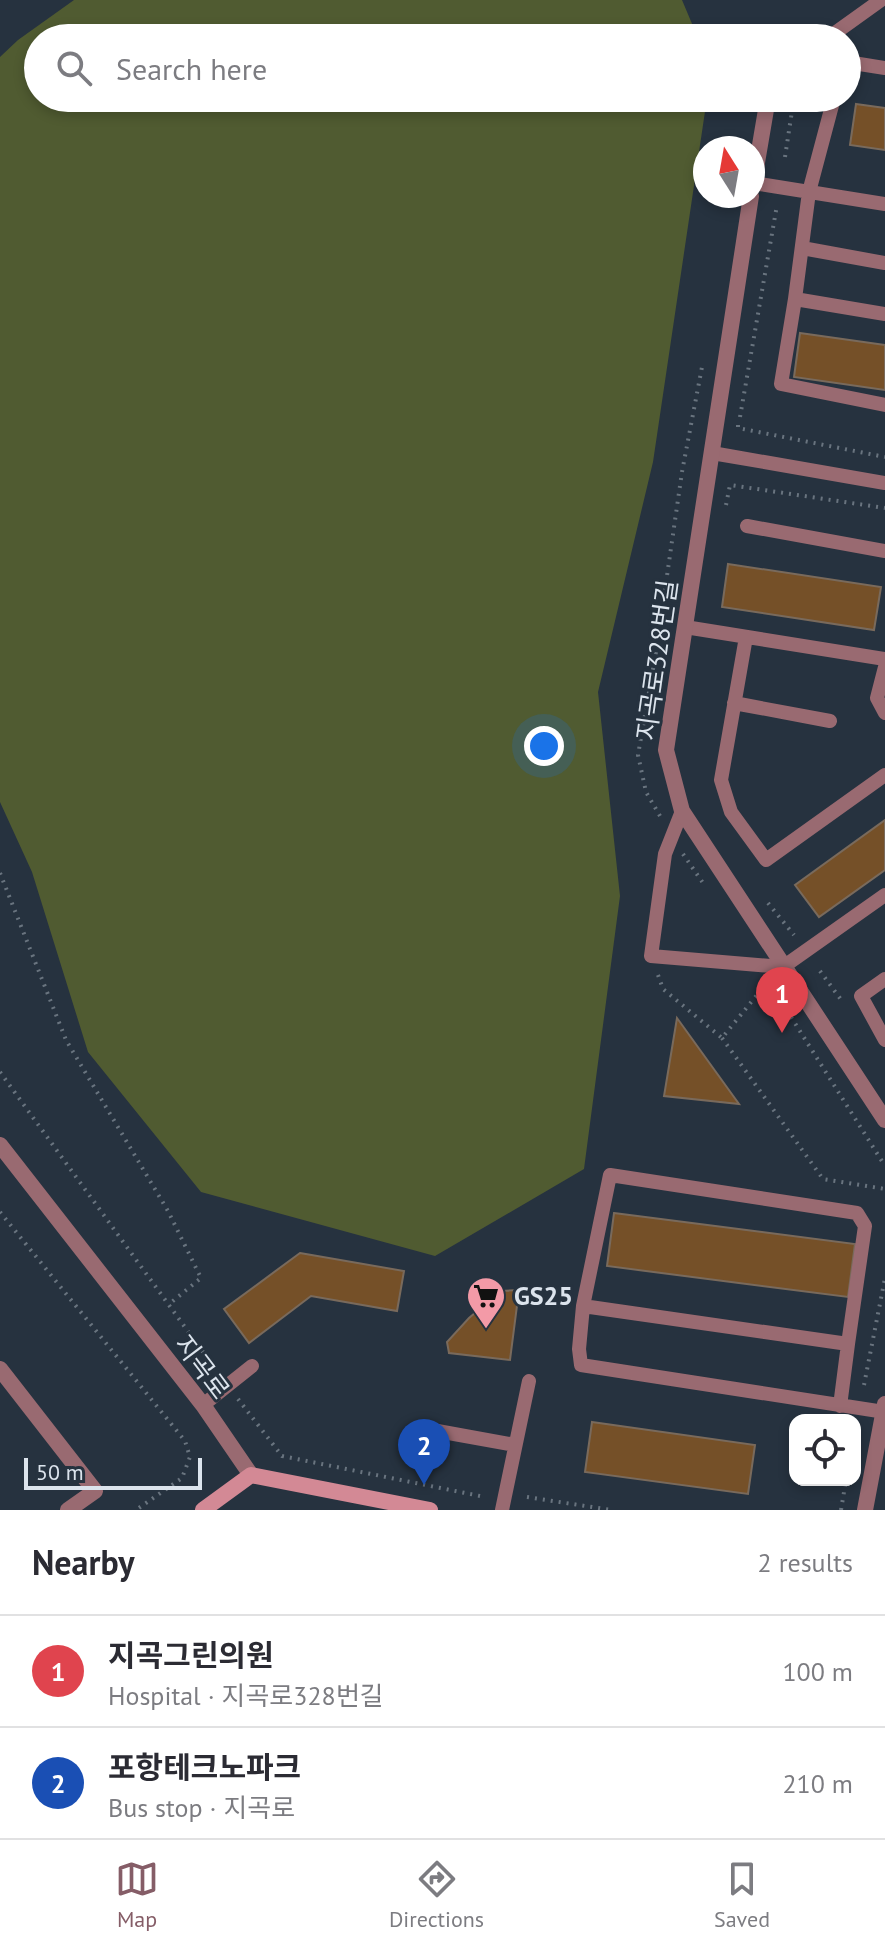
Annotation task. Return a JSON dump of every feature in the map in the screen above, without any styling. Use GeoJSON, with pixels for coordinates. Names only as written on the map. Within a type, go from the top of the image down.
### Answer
{"type":"FeatureCollection","features":[{"type":"Feature","properties":{"kind":"main road"},"geometry":{"type":"LineString","coordinates":[[203,1510],[251,1475],[430,1510]]}},
{"type":"Feature","properties":{"kind":"street"},"geometry":{"type":"LineString","coordinates":[[761,136],[766,112]]}},
{"type":"Feature","properties":{"kind":"street","name":"지곡로328번길"},"geometry":{"type":"LineString","coordinates":[[749,208],[666,750],[682,811],[885,1120]]}},
{"type":"Feature","properties":{"kind":"street","name":"지곡로"},"geometry":{"type":"LineString","coordinates":[[2,1151],[203,1405],[251,1475]]}},
{"type":"Feature","properties":{"kind":"street"},"geometry":{"type":"LineString","coordinates":[[0,1369],[95,1491],[68,1510]]}},
{"type":"Feature","properties":{"kind":"street"},"geometry":{"type":"LineString","coordinates":[[865,1510],[884,1409]]}},
{"type":"Feature","properties":{"kind":"lane"},"geometry":{"type":"LineString","coordinates":[[848,24],[881,0]]}},
{"type":"Feature","properties":{"kind":"lane"},"geometry":{"type":"LineString","coordinates":[[861,64],[885,68]]}},
{"type":"Feature","properties":{"kind":"lane"},"geometry":{"type":"LineString","coordinates":[[830,112],[809,192],[781,384],[885,405]]}},
{"type":"Feature","properties":{"kind":"lane"},"geometry":{"type":"LineString","coordinates":[[765,186],[885,204]]}},
{"type":"Feature","properties":{"kind":"lane"},"geometry":{"type":"LineString","coordinates":[[802,248],[885,263]]}},
{"type":"Feature","properties":{"kind":"lane"},"geometry":{"type":"LineString","coordinates":[[795,299],[885,314]]}},
{"type":"Feature","properties":{"kind":"lane"},"geometry":{"type":"LineString","coordinates":[[712,453],[885,483]]}},
{"type":"Feature","properties":{"kind":"lane"},"geometry":{"type":"LineString","coordinates":[[747,526],[885,551]]}},
{"type":"Feature","properties":{"kind":"lane"},"geometry":{"type":"LineString","coordinates":[[685,627],[885,659]]}},
{"type":"Feature","properties":{"kind":"lane"},"geometry":{"type":"LineString","coordinates":[[746,637],[721,780],[731,812],[766,860],[885,775]]}},
{"type":"Feature","properties":{"kind":"lane"},"geometry":{"type":"LineString","coordinates":[[885,667],[877,698],[885,713]]}},
{"type":"Feature","properties":{"kind":"lane"},"geometry":{"type":"LineString","coordinates":[[734,703],[830,721]]}},
{"type":"Feature","properties":{"kind":"lane"},"geometry":{"type":"LineString","coordinates":[[682,811],[665,854],[651,956],[783,967],[885,895]]}},
{"type":"Feature","properties":{"kind":"lane"},"geometry":{"type":"LineString","coordinates":[[885,979],[861,996],[885,1040]]}},
{"type":"Feature","properties":{"kind":"lane"},"geometry":{"type":"LineString","coordinates":[[840,1406],[865,1226],[857,1213],[610,1175],[583,1306],[579,1349],[581,1365],[840,1406],[884,1409]]}},
{"type":"Feature","properties":{"kind":"lane"},"geometry":{"type":"LineString","coordinates":[[583,1306],[848,1344]]}},
{"type":"Feature","properties":{"kind":"lane"},"geometry":{"type":"LineString","coordinates":[[203,1405],[252,1366]]}},
{"type":"Feature","properties":{"kind":"lane"},"geometry":{"type":"LineString","coordinates":[[502,1510],[529,1381]]}},
{"type":"Feature","properties":{"kind":"lane"},"geometry":{"type":"LineString","coordinates":[[432,1430],[515,1445]]}},
{"type":"Feature","properties":{"kind":"path"},"geometry":{"type":"LineString","coordinates":[[785,157],[792,112]]}},
{"type":"Feature","properties":{"kind":"path"},"geometry":{"type":"LineString","coordinates":[[778,203],[738,428],[885,457]]}},
{"type":"Feature","properties":{"kind":"path"},"geometry":{"type":"LineString","coordinates":[[730,485],[885,508]]}},
{"type":"Feature","properties":{"kind":"path"},"geometry":{"type":"LineString","coordinates":[[0,873],[66,1040],[168,1211],[201,1278],[168,1305]]}},
{"type":"Feature","properties":{"kind":"path"},"geometry":{"type":"LineString","coordinates":[[651,956],[663,989],[722,1038],[823,1179],[885,1189]]}},
{"type":"Feature","properties":{"kind":"path"},"geometry":{"type":"LineString","coordinates":[[722,1038],[769,981]]}},
{"type":"Feature","properties":{"kind":"path"},"geometry":{"type":"LineString","coordinates":[[776,995],[885,1166]]}},
{"type":"Feature","properties":{"kind":"path"},"geometry":{"type":"LineString","coordinates":[[0,1072],[168,1305],[282,1456],[488,1497]]}},
{"type":"Feature","properties":{"kind":"path"},"geometry":{"type":"LineString","coordinates":[[0,1212],[185,1441],[190,1457],[182,1478],[136,1510]]}},
{"type":"Feature","properties":{"kind":"path"},"geometry":{"type":"LineString","coordinates":[[862,1395],[885,1278]]}},
{"type":"Feature","properties":{"kind":"path"},"geometry":{"type":"LineString","coordinates":[[841,1510],[845,1486]]}},
{"type":"Feature","properties":{"kind":"path"},"geometry":{"type":"LineString","coordinates":[[527,1497],[611,1510]]}},
{"type":"Feature","properties":{"kind":"green space"},"geometry":{"type":"Polygon","coordinates":[[[74,0],[682,0],[692,24],[40,24],[74,0]]]}},
{"type":"Feature","properties":{"kind":"green space"},"geometry":{"type":"Polygon","coordinates":[[[24,36],[24,112],[705,112],[701,136],[693,136],[693,192],[653,462],[598,692],[620,896],[584,1169],[435,1256],[201,1192],[88,1052],[32,872],[0,802],[0,57],[24,36]]]}},
{"type":"Feature","properties":{"kind":"building"},"geometry":{"type":"Polygon","coordinates":[[[861,105],[885,108],[885,150],[850,145],[855,112],[861,112],[861,105]]]}},
{"type":"Feature","properties":{"kind":"building"},"geometry":{"type":"Polygon","coordinates":[[[800,333],[885,345],[885,390],[794,377],[800,333]]]}},
{"type":"Feature","properties":{"kind":"building"},"geometry":{"type":"Polygon","coordinates":[[[728,564],[881,587],[874,630],[722,607],[728,564]]]}},
{"type":"Feature","properties":{"kind":"building"},"geometry":{"type":"Polygon","coordinates":[[[885,820],[885,870],[819,917],[795,885],[885,820]]]}},
{"type":"Feature","properties":{"kind":"building"},"geometry":{"type":"Polygon","coordinates":[[[677,1018],[739,1104],[664,1096],[677,1018]]]}},
{"type":"Feature","properties":{"kind":"building"},"geometry":{"type":"Polygon","coordinates":[[[614,1213],[855,1244],[848,1297],[607,1266],[614,1213]]]}},
{"type":"Feature","properties":{"kind":"building"},"geometry":{"type":"Polygon","coordinates":[[[300,1253],[404,1271],[397,1311],[311,1296],[249,1343],[224,1309],[300,1253]]]}},
{"type":"Feature","properties":{"kind":"building","name":"GS25"},"geometry":{"type":"Polygon","coordinates":[[[519,1290],[510,1360],[449,1353],[447,1342],[469,1318],[501,1291],[519,1290]]]}},
{"type":"Feature","properties":{"kind":"building"},"geometry":{"type":"Polygon","coordinates":[[[592,1422],[755,1445],[748,1494],[585,1472],[592,1422]]]}},
{"type":"Feature","properties":{"kind":"place","name":"지곡그린의원"},"geometry":{"type":"Point","coordinates":[782,1033]}},
{"type":"Feature","properties":{"kind":"place","name":"GS25"},"geometry":{"type":"Point","coordinates":[486,1330]}},
{"type":"Feature","properties":{"kind":"place","name":"포항테크노파크"},"geometry":{"type":"Point","coordinates":[424,1485]}}]}
